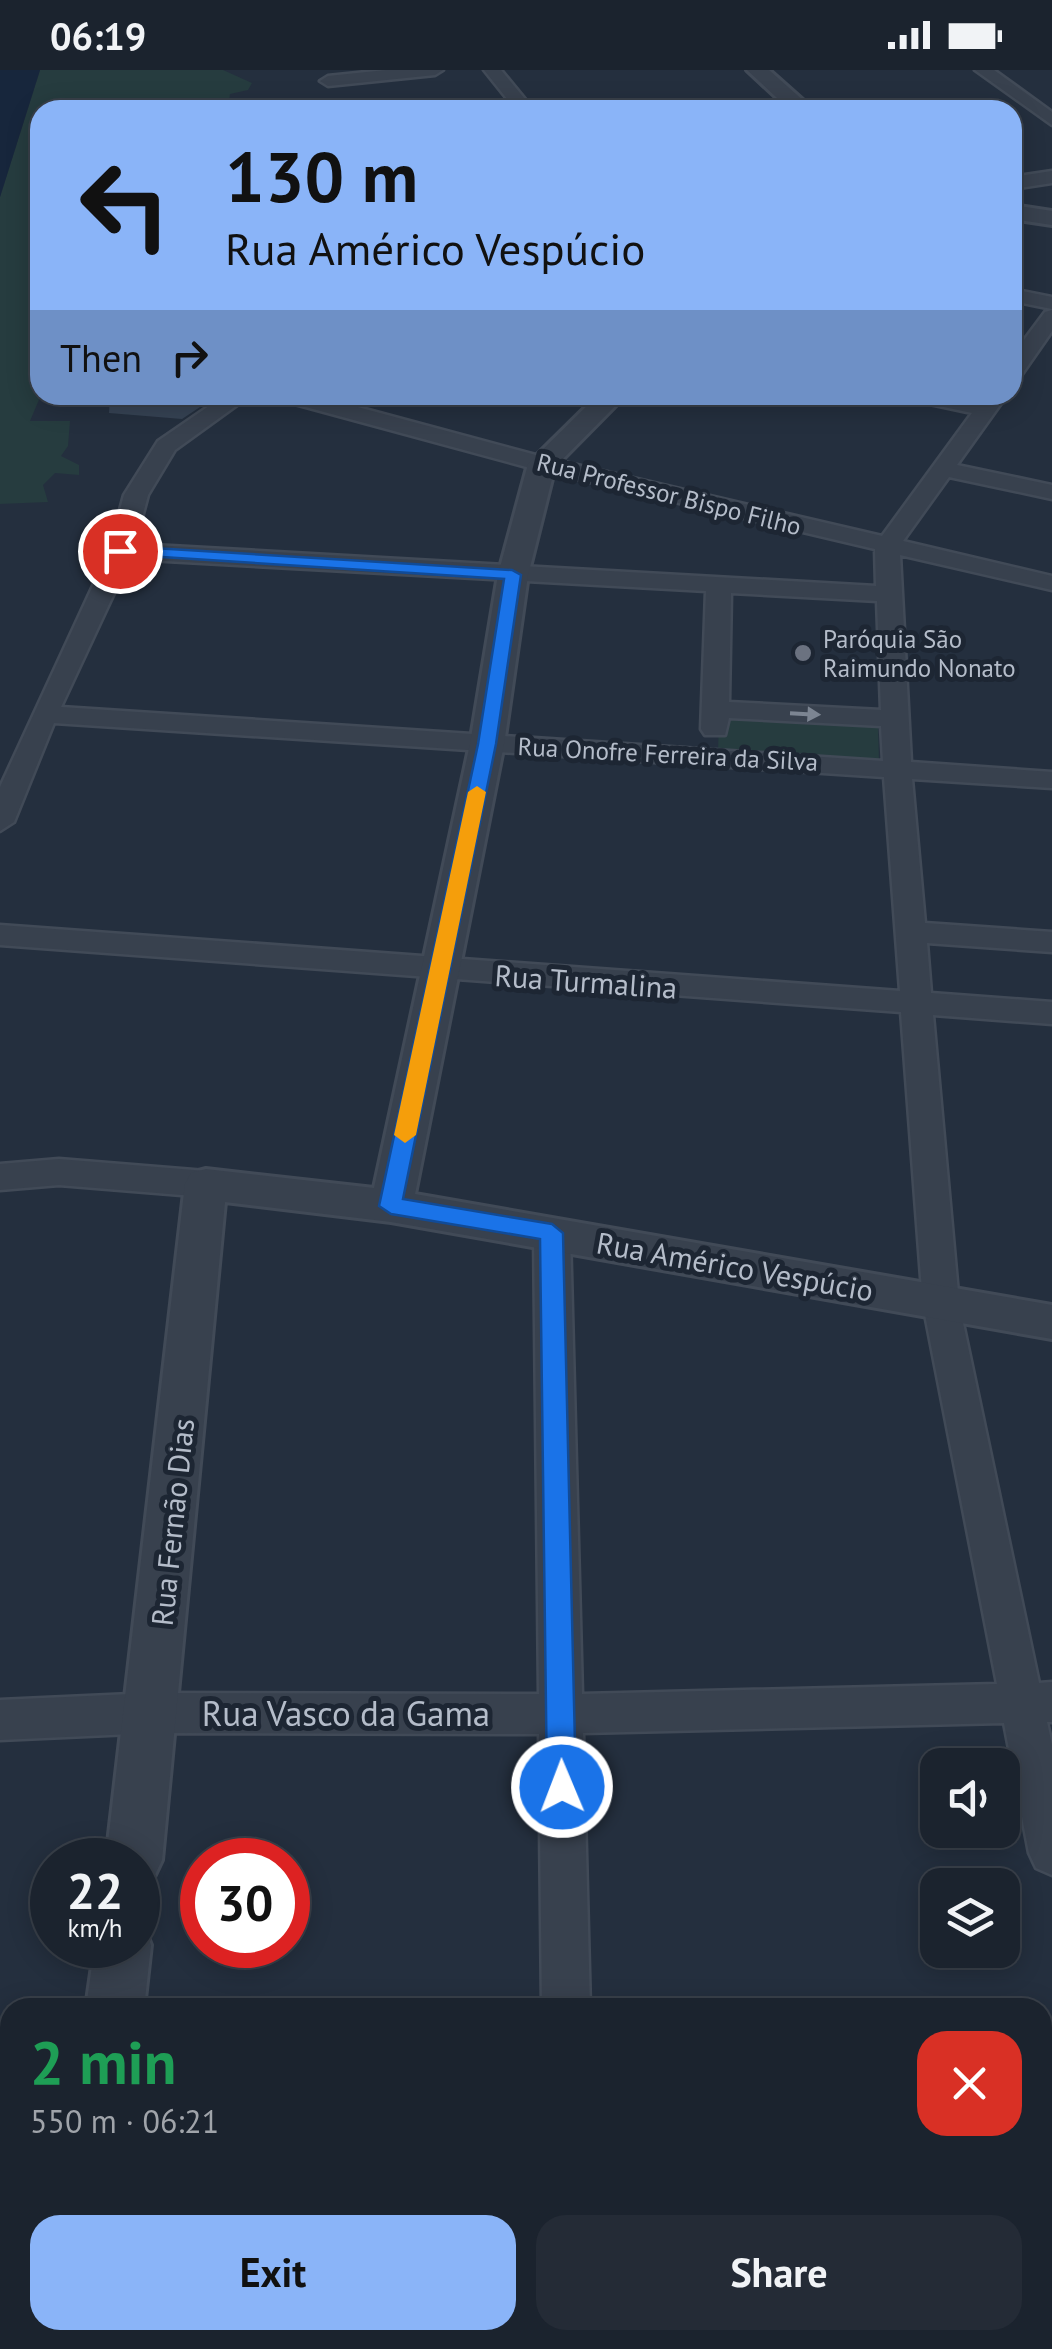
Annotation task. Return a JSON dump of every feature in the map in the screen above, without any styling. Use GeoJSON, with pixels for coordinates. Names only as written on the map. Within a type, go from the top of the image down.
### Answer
{"type":"FeatureCollection","features":[{"type":"Feature","properties":{"kind":"street"},"geometry":{"type":"LineString","coordinates":[[328,82],[435,70]]}},
{"type":"Feature","properties":{"kind":"street"},"geometry":{"type":"LineString","coordinates":[[492,70],[517,100]]}},
{"type":"Feature","properties":{"kind":"street"},"geometry":{"type":"LineString","coordinates":[[757,70],[791,100]]}},
{"type":"Feature","properties":{"kind":"street"},"geometry":{"type":"LineString","coordinates":[[983,70],[1052,120]]}},
{"type":"Feature","properties":{"kind":"street"},"geometry":{"type":"LineString","coordinates":[[1022,182],[1052,178]]}},
{"type":"Feature","properties":{"kind":"street"},"geometry":{"type":"LineString","coordinates":[[1022,214],[1052,218]]}},
{"type":"Feature","properties":{"kind":"street"},"geometry":{"type":"LineString","coordinates":[[1022,297],[1052,302]]}},
{"type":"Feature","properties":{"kind":"street"},"geometry":{"type":"LineString","coordinates":[[1022,358],[1052,316]]}},
{"type":"Feature","properties":{"kind":"street"},"geometry":{"type":"LineString","coordinates":[[0,822],[44,714],[120,551],[136,495],[166,446],[225,405]]}},
{"type":"Feature","properties":{"kind":"street","name":"Rua Professor Bispo Filho"},"geometry":{"type":"LineString","coordinates":[[325,405],[542,464],[1052,583]]}},
{"type":"Feature","properties":{"kind":"street"},"geometry":{"type":"LineString","coordinates":[[391,1206],[487,744],[512,575],[542,464],[603,405]]}},
{"type":"Feature","properties":{"kind":"street"},"geometry":{"type":"LineString","coordinates":[[989,405],[887,546],[896,768],[942,1304],[1037,1703],[1052,1853]]}},
{"type":"Feature","properties":{"kind":"street"},"geometry":{"type":"LineString","coordinates":[[944,469],[1052,492]]}},
{"type":"Feature","properties":{"kind":"street"},"geometry":{"type":"LineString","coordinates":[[120,551],[891,594]]}},
{"type":"Feature","properties":{"kind":"street"},"geometry":{"type":"LineString","coordinates":[[714,757],[719,585]]}},
{"type":"Feature","properties":{"kind":"street"},"geometry":{"type":"LineString","coordinates":[[715,709],[895,719]]}},
{"type":"Feature","properties":{"kind":"street","name":"Rua Onofre Ferreira da Silva"},"geometry":{"type":"LineString","coordinates":[[44,714],[1052,780]]}},
{"type":"Feature","properties":{"kind":"street"},"geometry":{"type":"LineString","coordinates":[[912,932],[1052,942]]}},
{"type":"Feature","properties":{"kind":"street","name":"Rua Turmalina"},"geometry":{"type":"LineString","coordinates":[[0,936],[1052,1013]]}},
{"type":"Feature","properties":{"kind":"street","name":"Rua Américo Vespúcio"},"geometry":{"type":"LineString","coordinates":[[0,1177],[58,1172],[206,1184],[391,1206],[1052,1322]]}},
{"type":"Feature","properties":{"kind":"street","name":"Rua Fernão Dias"},"geometry":{"type":"LineString","coordinates":[[137,1838],[206,1184]]}},
{"type":"Feature","properties":{"kind":"street"},"geometry":{"type":"LineString","coordinates":[[552,1233],[566,1998]]}},
{"type":"Feature","properties":{"kind":"street","name":"Rua Vasco da Gama"},"geometry":{"type":"LineString","coordinates":[[0,1720],[153,1713],[560,1714],[1037,1703]]}},
{"type":"Feature","properties":{"kind":"street"},"geometry":{"type":"LineString","coordinates":[[117,1998],[121,1968]]}},
{"type":"Feature","properties":{"kind":"green space"},"geometry":{"type":"Polygon","coordinates":[[[40,70],[223,70],[252,83],[248,90],[230,94],[229,100],[31,100],[40,70]]]}},
{"type":"Feature","properties":{"kind":"green space"},"geometry":{"type":"Polygon","coordinates":[[[30,102],[30,405],[37,405],[30,421],[70,421],[68,446],[61,456],[79,465],[79,475],[55,473],[43,485],[48,502],[0,504],[0,197],[30,102]]]}},
{"type":"Feature","properties":{"kind":"green space"},"geometry":{"type":"Polygon","coordinates":[[[719,711],[878,722],[879,763],[718,755],[719,711]]]}},
{"type":"Feature","properties":{"kind":"water"},"geometry":{"type":"Polygon","coordinates":[[[0,70],[40,70],[30,100],[0,197],[0,70]]]}},
{"type":"Feature","properties":{"kind":"building"},"geometry":{"type":"Polygon","coordinates":[[[109,405],[203,405],[182,419],[109,413],[109,405]]]}},
{"type":"Feature","properties":{"kind":"slow traffic"},"geometry":{"type":"LineString","coordinates":[[405,1135],[477,792]]}},
{"type":"Feature","properties":{"kind":"place","name":"Paróquia São Raimundo Nonato"},"geometry":{"type":"Point","coordinates":[803,653]}},
{"type":"Feature","properties":{"kind":"route"},"geometry":{"type":"LineString","coordinates":[[120,551],[512,575],[487,744],[391,1206],[552,1233],[562,1787]]}}]}
